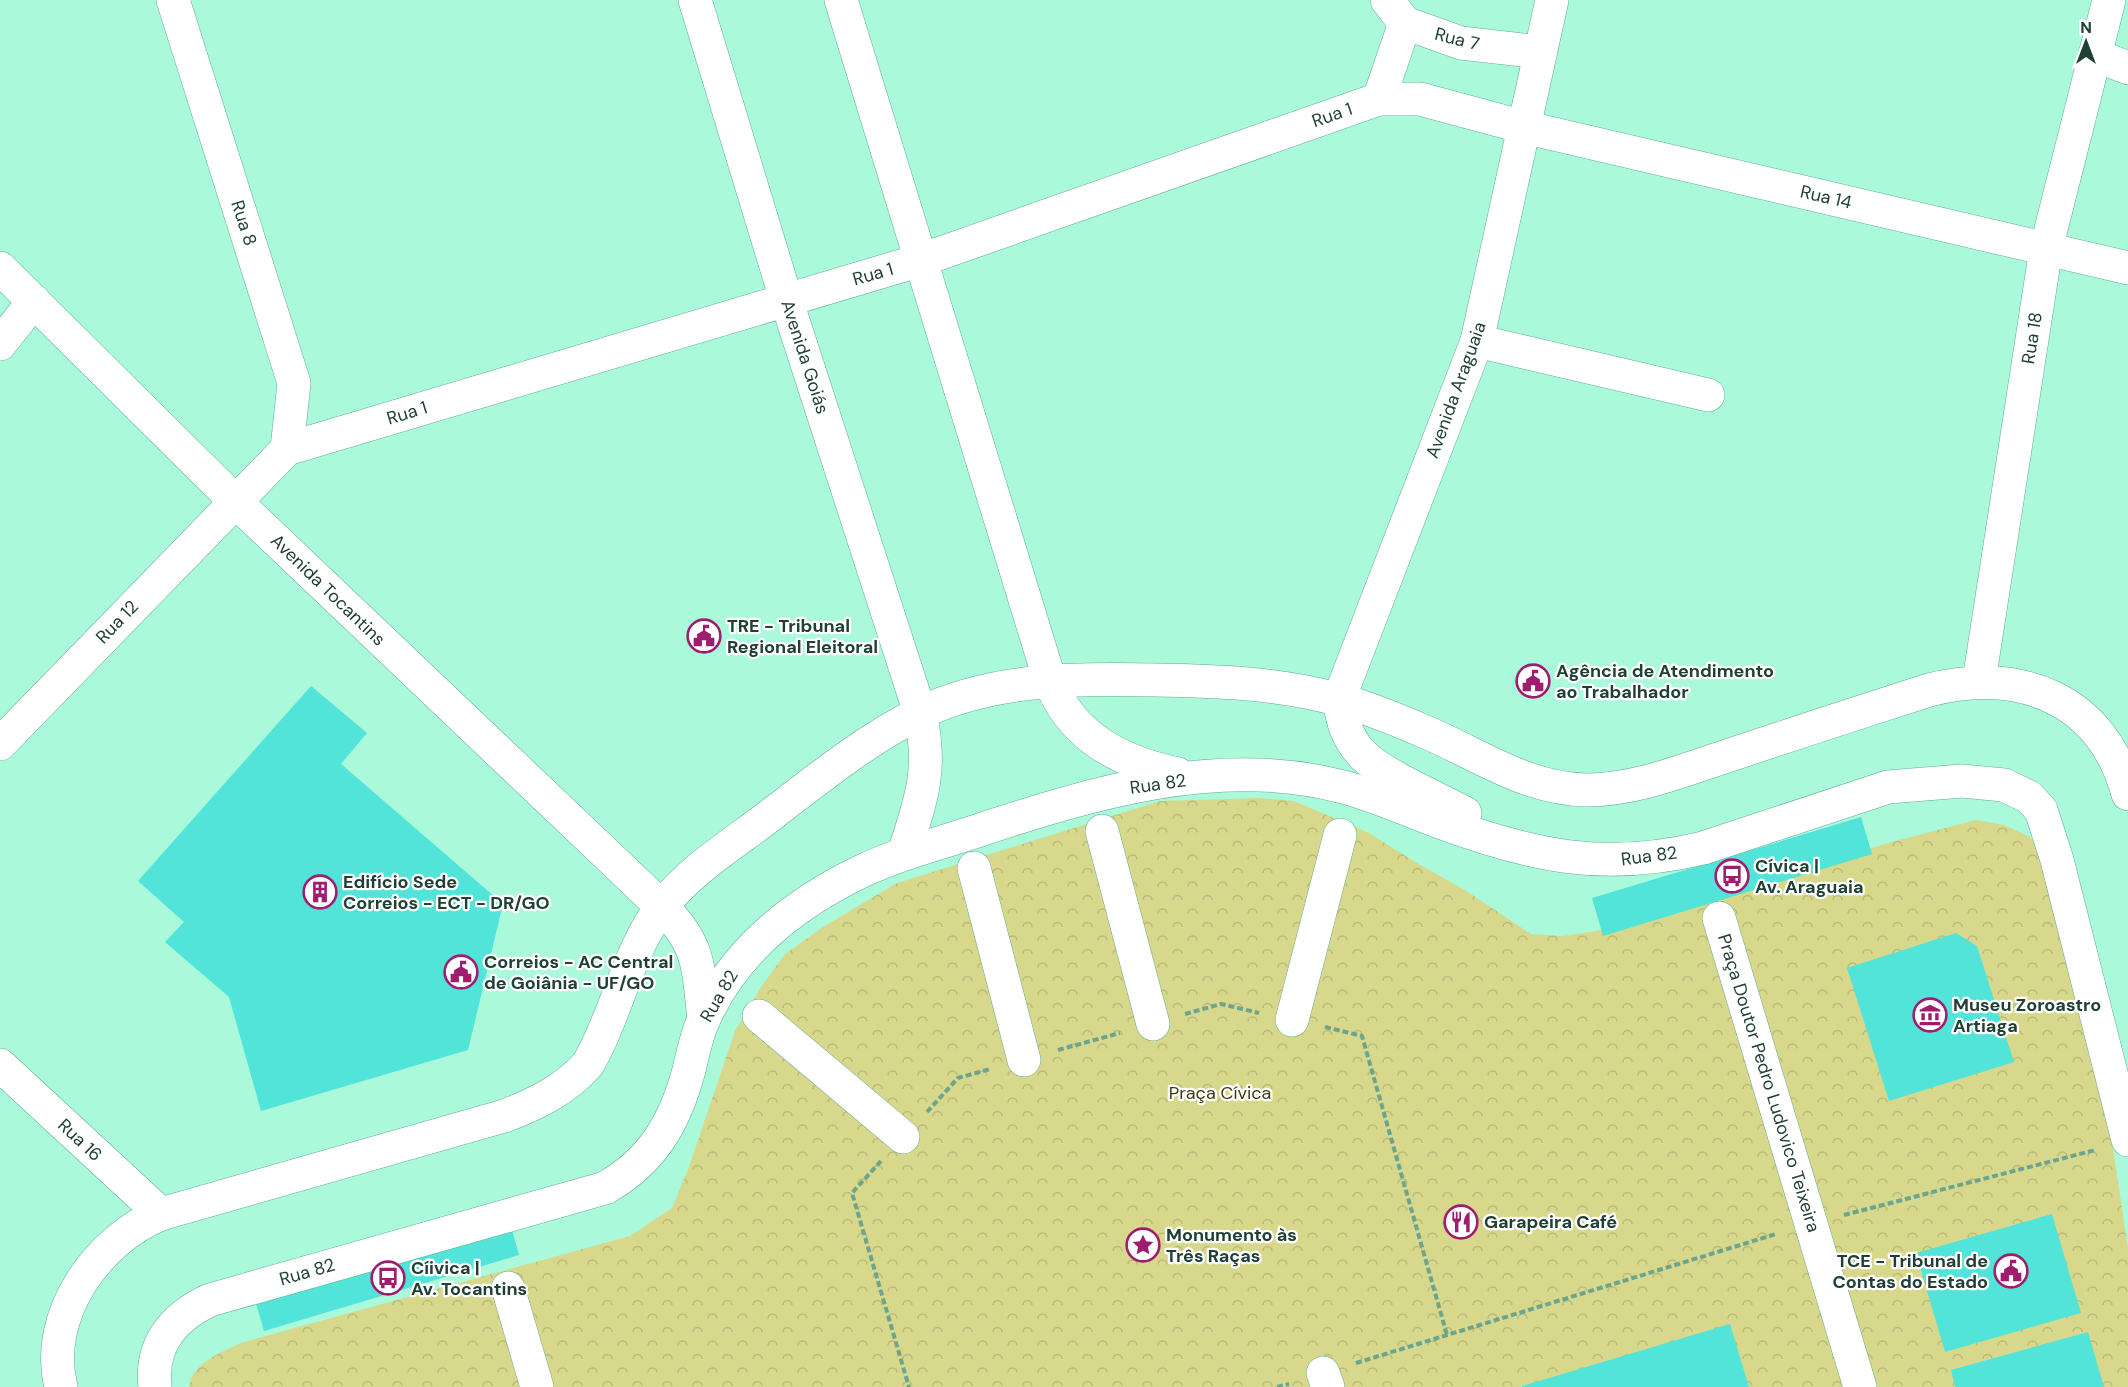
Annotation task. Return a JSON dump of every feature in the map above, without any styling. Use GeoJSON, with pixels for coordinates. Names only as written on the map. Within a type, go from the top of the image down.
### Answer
{"type":"FeatureCollection","features":[{"type":"Feature","properties":{"kind":"main road","name":"Rua 8"},"geometry":{"type":"LineString","coordinates":[[173,0],[294,383],[287,448]]}},
{"type":"Feature","properties":{"kind":"main road","name":"Avenida Goiás"},"geometry":{"type":"LineString","coordinates":[[695,0],[786,299],[920,713]]}},
{"type":"Feature","properties":{"kind":"main road"},"geometry":{"type":"LineString","coordinates":[[841,0],[1057,699],[1068,716],[1098,744],[1117,755],[1146,767],[1200,778]]}},
{"type":"Feature","properties":{"kind":"main road","name":"Avenida Araguaia"},"geometry":{"type":"LineString","coordinates":[[1339,699],[1477,341],[1552,0]]}},
{"type":"Feature","properties":{"kind":"main road","name":"Rua 18"},"geometry":{"type":"LineString","coordinates":[[1979,681],[2046,249],[2109,0]]}},
{"type":"Feature","properties":{"kind":"main road"},"geometry":{"type":"LineString","coordinates":[[1379,99],[1396,12]]}},
{"type":"Feature","properties":{"kind":"main road","name":"Rua 7"},"geometry":{"type":"LineString","coordinates":[[1396,12],[1461,43],[1540,52]]}},
{"type":"Feature","properties":{"kind":"main road"},"geometry":{"type":"LineString","coordinates":[[2096,55],[2128,68]]}},
{"type":"Feature","properties":{"kind":"main road","name":"Rua 1"},"geometry":{"type":"LineString","coordinates":[[235,501],[287,448],[921,260],[1379,99],[1420,99],[1524,127]]}},
{"type":"Feature","properties":{"kind":"main road","name":"Rua 14"},"geometry":{"type":"LineString","coordinates":[[1524,127],[2128,268]]}},
{"type":"Feature","properties":{"kind":"main road","name":"Avenida Tocantins"},"geometry":{"type":"LineString","coordinates":[[0,268],[235,501],[679,924],[693,946],[704,1019]]}},
{"type":"Feature","properties":{"kind":"main road"},"geometry":{"type":"LineString","coordinates":[[0,344],[34,301]]}},
{"type":"Feature","properties":{"kind":"main road"},"geometry":{"type":"LineString","coordinates":[[1477,341],[1708,395]]}},
{"type":"Feature","properties":{"kind":"main road","name":"Rua 12"},"geometry":{"type":"LineString","coordinates":[[0,744],[235,501]]}},
{"type":"Feature","properties":{"kind":"main road"},"geometry":{"type":"LineString","coordinates":[[61,1387],[58,1350],[65,1320],[81,1283],[91,1267],[118,1238],[133,1227],[161,1214],[504,1116],[546,1098],[576,1077],[588,1064],[631,960],[662,907],[717,855],[886,732],[920,713],[975,694],[1050,681],[1088,678],[1214,681],[1297,690],[1339,699],[1429,733],[1517,776],[1562,787],[1586,790],[1610,788],[1659,778],[1929,690],[1979,681],[1997,682],[2028,688],[2077,712],[2107,742],[2116,758],[2128,794]]}},
{"type":"Feature","properties":{"kind":"main road"},"geometry":{"type":"LineString","coordinates":[[1339,699],[1343,722],[1352,740],[1363,754],[1381,768],[1488,825],[1556,856]]}},
{"type":"Feature","properties":{"kind":"main road"},"geometry":{"type":"LineString","coordinates":[[904,853],[922,799],[927,766],[920,713]]}},
{"type":"Feature","properties":{"kind":"main road","name":"Rua 82"},"geometry":{"type":"LineString","coordinates":[[155,1387],[155,1356],[165,1336],[185,1314],[210,1300],[594,1191],[619,1180],[646,1157],[671,1123],[704,1019],[723,983],[767,932],[859,873],[904,853],[1116,790],[1200,778],[1285,776],[1340,786],[1492,841],[1556,856],[1600,861],[1643,860],[1703,848],[1888,787],[1962,781],[2004,785],[2029,797],[2041,810],[2057,860],[2120,1081],[2117,1144]]}},
{"type":"Feature","properties":{"kind":"main road"},"geometry":{"type":"LineString","coordinates":[[1102,831],[1153,1024]]}},
{"type":"Feature","properties":{"kind":"main road"},"geometry":{"type":"LineString","coordinates":[[1292,1020],[1340,835]]}},
{"type":"Feature","properties":{"kind":"main road"},"geometry":{"type":"LineString","coordinates":[[974,868],[1024,1060]]}},
{"type":"Feature","properties":{"kind":"main road","name":"Praça Doutor Pedro Ludovico Teixeira"},"geometry":{"type":"LineString","coordinates":[[1719,918],[1860,1387]]}},
{"type":"Feature","properties":{"kind":"main road"},"geometry":{"type":"LineString","coordinates":[[759,1016],[903,1137]]}},
{"type":"Feature","properties":{"kind":"main road","name":"Rua 16"},"geometry":{"type":"LineString","coordinates":[[0,1065],[161,1214]]}},
{"type":"Feature","properties":{"kind":"main road"},"geometry":{"type":"LineString","coordinates":[[508,1288],[537,1387]]}},
{"type":"Feature","properties":{"kind":"path"},"geometry":{"type":"LineString","coordinates":[[909,1387],[852,1193],[958,1078],[1221,1004],[1362,1036],[1447,1335]]}},
{"type":"Feature","properties":{"kind":"path"},"geometry":{"type":"LineString","coordinates":[[1277,1387],[1326,1380],[1447,1335],[1812,1224],[2117,1144]]}},
{"type":"Feature","properties":{"kind":"green space","name":"Praça Cívica"},"geometry":{"type":"Polygon","coordinates":[[[1259,798],[1294,801],[1369,833],[1465,890],[1531,934],[1563,936],[1596,931],[1888,843],[1976,820],[2004,825],[2030,837],[2047,861],[2111,1136],[2128,1248],[2128,1387],[189,1387],[191,1378],[202,1364],[244,1342],[630,1236],[672,1208],[689,1167],[735,1031],[761,987],[785,954],[823,927],[897,883],[1160,801],[1259,798]]]}},
{"type":"Feature","properties":{"kind":"building","name":"Edifício Sede Correios - ECT - DR/GO"},"geometry":{"type":"Polygon","coordinates":[[[311,686],[367,733],[341,764],[503,904],[468,1050],[261,1111],[229,997],[165,942],[184,922],[138,881],[311,686]]]}},
{"type":"Feature","properties":{"kind":"building","name":"Cívica | Av. Araguaia"},"geometry":{"type":"Polygon","coordinates":[[[1861,817],[1872,854],[1603,936],[1592,898],[1861,817]]]}},
{"type":"Feature","properties":{"kind":"building","name":"Museu Zoroastro Artiaga"},"geometry":{"type":"Polygon","coordinates":[[[1956,933],[1977,946],[2014,1062],[1889,1101],[1847,968],[1956,933]]]}},
{"type":"Feature","properties":{"kind":"building"},"geometry":{"type":"Polygon","coordinates":[[[2052,1214],[2081,1313],[1945,1352],[1916,1253],[2052,1214]]]}},
{"type":"Feature","properties":{"kind":"building","name":"Cíivica | Av. Tocantins"},"geometry":{"type":"Polygon","coordinates":[[[511,1226],[519,1255],[264,1331],[255,1300],[511,1226]]]}},
{"type":"Feature","properties":{"kind":"building"},"geometry":{"type":"Polygon","coordinates":[[[1730,1324],[1749,1387],[1522,1387],[1522,1386],[1730,1324]]]}},
{"type":"Feature","properties":{"kind":"building"},"geometry":{"type":"Polygon","coordinates":[[[2088,1332],[2104,1387],[1955,1387],[1951,1370],[2088,1332]]]}},
{"type":"Feature","properties":{"kind":"place","name":"TRE - Tribunal Regional Eleitoral"},"geometry":{"type":"Point","coordinates":[704,636]}},
{"type":"Feature","properties":{"kind":"place","name":"Agência de Atendimento ao Trabalhador"},"geometry":{"type":"Point","coordinates":[1533,681]}},
{"type":"Feature","properties":{"kind":"place","name":"Cívica | Av. Araguaia"},"geometry":{"type":"Point","coordinates":[1732,876]}},
{"type":"Feature","properties":{"kind":"place","name":"Edifício Sede Correios - ECT - DR/GO"},"geometry":{"type":"Point","coordinates":[320,892]}},
{"type":"Feature","properties":{"kind":"place","name":"Correios - AC Central de Goiânia - UF/GO"},"geometry":{"type":"Point","coordinates":[461,972]}},
{"type":"Feature","properties":{"kind":"place","name":"Museu Zoroastro Artiaga"},"geometry":{"type":"Point","coordinates":[1930,1015]}},
{"type":"Feature","properties":{"kind":"place","name":"Garapeira Café"},"geometry":{"type":"Point","coordinates":[1461,1222]}},
{"type":"Feature","properties":{"kind":"place","name":"Monumento às Três Raças"},"geometry":{"type":"Point","coordinates":[1143,1245]}},
{"type":"Feature","properties":{"kind":"place","name":"TCE - Tribunal de Contas do Estado"},"geometry":{"type":"Point","coordinates":[2011,1271]}},
{"type":"Feature","properties":{"kind":"place","name":"Cíivica | Av. Tocantins"},"geometry":{"type":"Point","coordinates":[388,1278]}}]}
